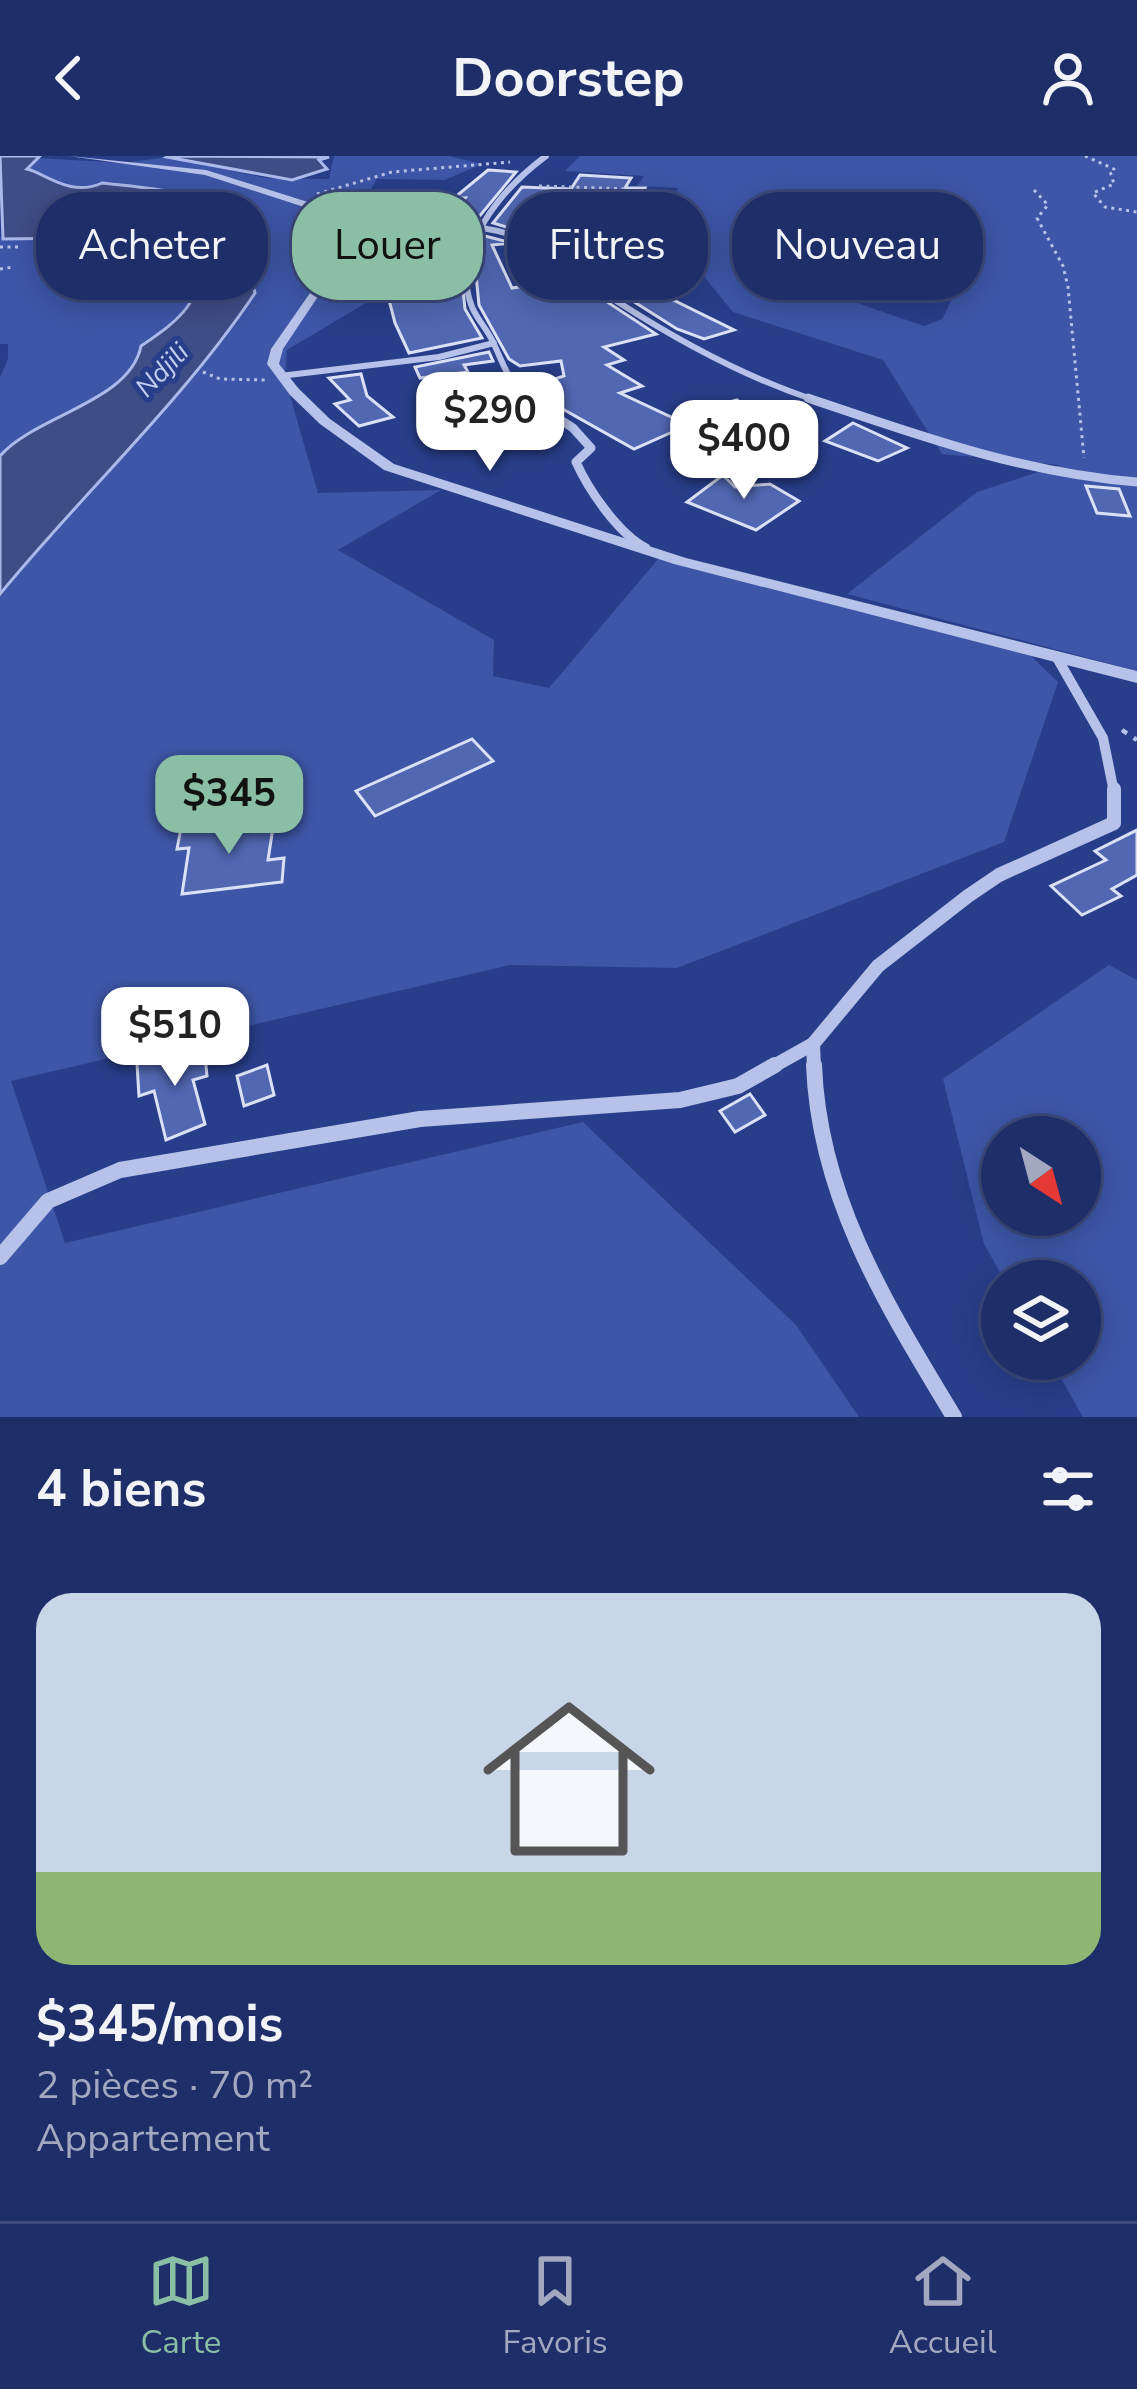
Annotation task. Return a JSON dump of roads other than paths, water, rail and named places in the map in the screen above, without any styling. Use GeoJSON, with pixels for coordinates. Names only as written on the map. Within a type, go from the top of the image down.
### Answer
{"type":"FeatureCollection","features":[{"type":"Feature","properties":{"kind":"street"},"geometry":{"type":"LineString","coordinates":[[73,156],[206,173],[308,205],[322,283],[273,356],[281,378],[360,450],[389,467],[680,561],[1137,677]]}},
{"type":"Feature","properties":{"kind":"street"},"geometry":{"type":"LineString","coordinates":[[543,159],[516,183],[483,225],[516,233],[546,248],[619,302],[760,382],[980,456],[1086,478],[1137,482]]}},
{"type":"Feature","properties":{"kind":"street"},"geometry":{"type":"LineString","coordinates":[[469,300],[494,343],[506,377],[540,408],[581,432],[591,448],[576,462],[618,519],[621,535],[680,561]]}},
{"type":"Feature","properties":{"kind":"street"},"geometry":{"type":"LineString","coordinates":[[281,378],[439,357],[494,343]]}},
{"type":"Feature","properties":{"kind":"street"},"geometry":{"type":"LineString","coordinates":[[0,1257],[48,1202],[120,1170],[420,1118],[680,1100],[737,1086],[813,1044],[878,966],[968,896],[999,875],[1114,823],[1114,774],[1108,751],[1056,656]]}},
{"type":"Feature","properties":{"kind":"street"},"geometry":{"type":"LineString","coordinates":[[813,1044],[812,1097],[826,1172],[854,1245],[954,1417]]}},
{"type":"Feature","properties":{"kind":"water"},"geometry":{"type":"Polygon","coordinates":[[[0,156],[40,156],[27,169],[68,186],[102,183],[172,192],[36,192],[36,239],[3,239],[0,156]]]}},
{"type":"Feature","properties":{"kind":"water"},"geometry":{"type":"Polygon","coordinates":[[[167,157],[329,157],[319,160],[327,169],[292,180],[167,157]]]}},
{"type":"Feature","properties":{"kind":"water","name":"Ndjili"},"geometry":{"type":"Polygon","coordinates":[[[192,300],[250,300],[164,410],[0,594],[0,456],[36,429],[119,381],[141,346],[192,300]]]}}]}
